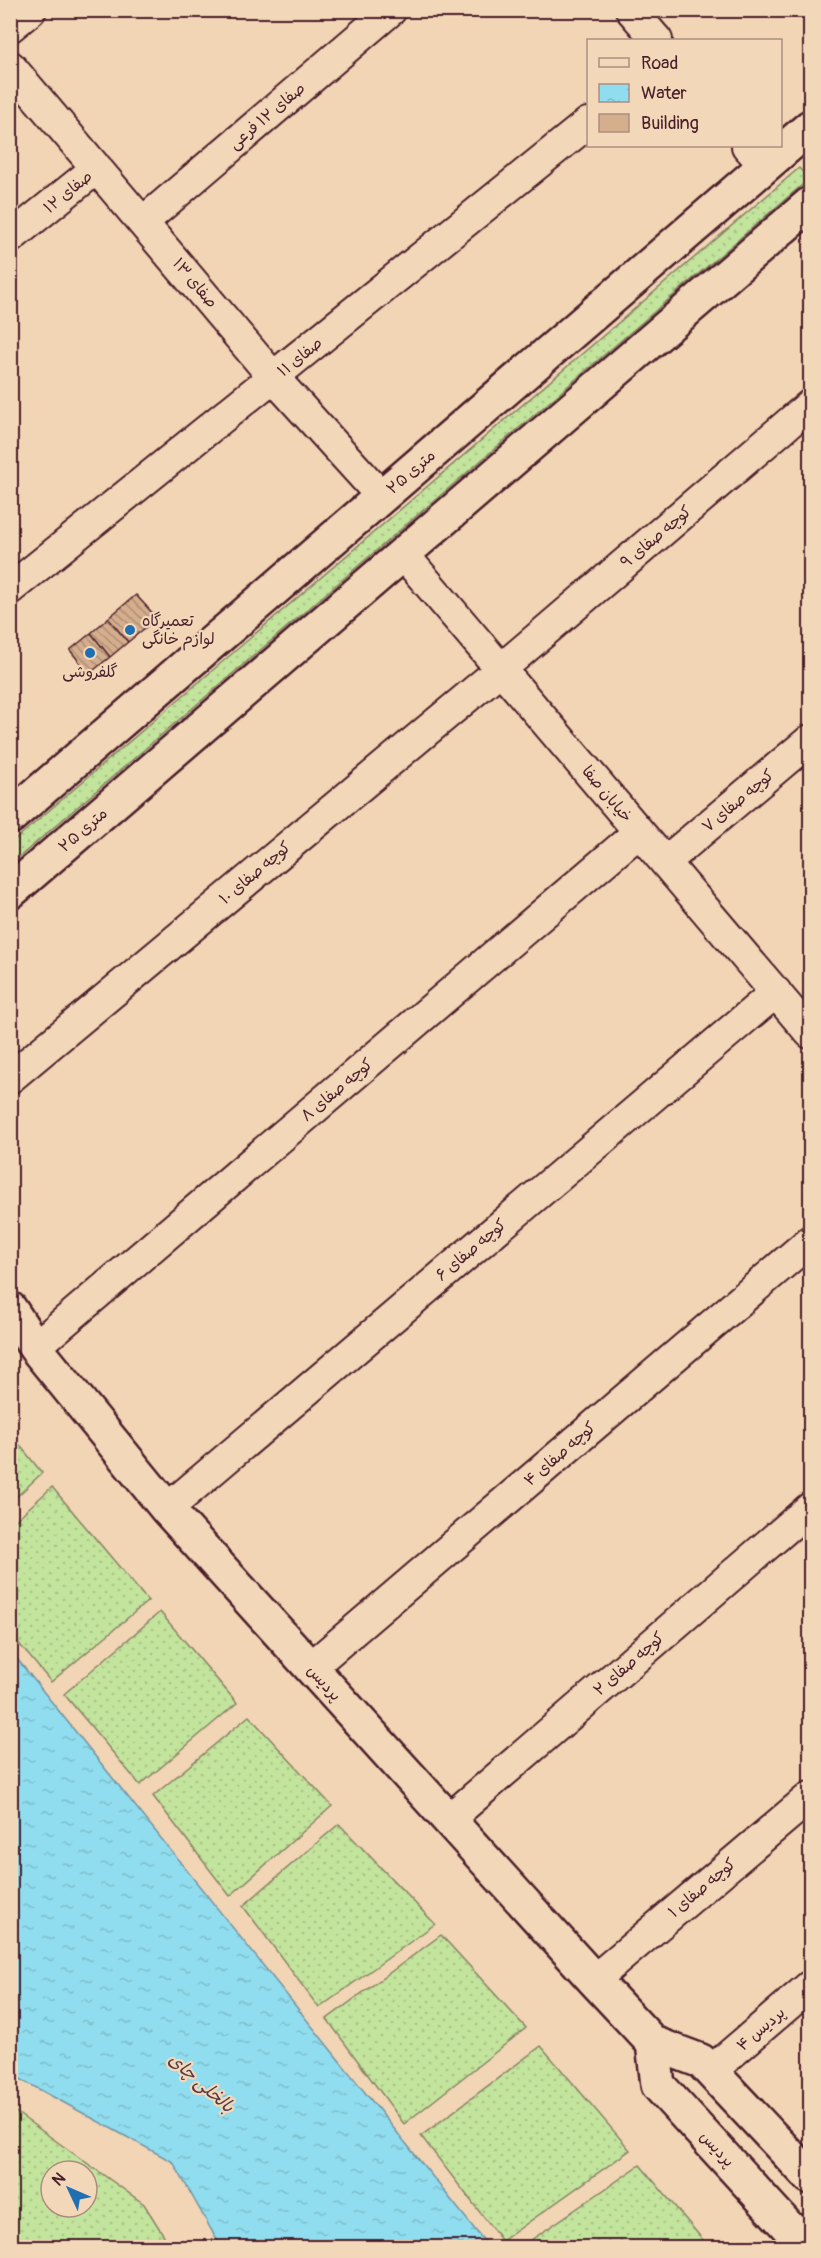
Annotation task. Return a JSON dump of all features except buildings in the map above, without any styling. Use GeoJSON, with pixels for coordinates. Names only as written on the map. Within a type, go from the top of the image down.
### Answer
{"type":"FeatureCollection","features":[{"type":"Feature","properties":{"kind":"street"},"geometry":{"type":"LineString","coordinates":[[10,27],[31,10]]}},
{"type":"Feature","properties":{"kind":"street","name":"صفای ۱۲ فرعی"},"geometry":{"type":"LineString","coordinates":[[143,222],[391,10]]}},
{"type":"Feature","properties":{"kind":"street"},"geometry":{"type":"LineString","coordinates":[[631,10],[656,39]]}},
{"type":"Feature","properties":{"kind":"street","name":"صفای ۱۳"},"geometry":{"type":"LineString","coordinates":[[10,66],[274,378],[382,497]]}},
{"type":"Feature","properties":{"kind":"street","name":"صفای ۱۱"},"geometry":{"type":"LineString","coordinates":[[10,589],[587,124]]}},
{"type":"Feature","properties":{"kind":"street","name":"۲۵ متری"},"geometry":{"type":"LineString","coordinates":[[10,817],[382,497],[756,156],[806,139]]}},
{"type":"Feature","properties":{"kind":"street","name":"صفای ۱۲"},"geometry":{"type":"LineString","coordinates":[[10,238],[97,168]]}},
{"type":"Feature","properties":{"kind":"street","name":"۲۵ متری"},"geometry":{"type":"LineString","coordinates":[[10,892],[810,204]]}},
{"type":"Feature","properties":{"kind":"street","name":"کوچه صفای ۹"},"geometry":{"type":"LineString","coordinates":[[501,669],[810,405]]}},
{"type":"Feature","properties":{"kind":"street","name":"خیابان صفا"},"geometry":{"type":"LineString","coordinates":[[403,554],[810,1033]]}},
{"type":"Feature","properties":{"kind":"street","name":"کوچه صفای ۱۰"},"geometry":{"type":"LineString","coordinates":[[10,1078],[501,669]]}},
{"type":"Feature","properties":{"kind":"street","name":"کوچه صفای ۷"},"geometry":{"type":"LineString","coordinates":[[665,862],[810,740]]}},
{"type":"Feature","properties":{"kind":"street","name":"کوچه صفای ۸"},"geometry":{"type":"LineString","coordinates":[[35,1347],[639,832]]}},
{"type":"Feature","properties":{"kind":"street","name":"کوچه صفای ۶"},"geometry":{"type":"LineString","coordinates":[[167,1509],[776,992]]}},
{"type":"Feature","properties":{"kind":"street","name":"کوچه صفای ۴"},"geometry":{"type":"LineString","coordinates":[[310,1668],[810,1241]]}},
{"type":"Feature","properties":{"kind":"street","name":"پردیس"},"geometry":{"type":"LineString","coordinates":[[10,1309],[35,1347],[167,1509],[594,1980],[653,2043],[701,2061],[810,2177]]}},
{"type":"Feature","properties":{"kind":"street","name":"کوچه صفای ۲"},"geometry":{"type":"LineString","coordinates":[[448,1820],[810,1508]]}},
{"type":"Feature","properties":{"kind":"street","name":"کوچه صفای ۱"},"geometry":{"type":"LineString","coordinates":[[594,1980],[810,1797]]}},
{"type":"Feature","properties":{"kind":"street","name":"پردیس ۴"},"geometry":{"type":"LineString","coordinates":[[711,2071],[810,1986]]}},
{"type":"Feature","properties":{"kind":"street","name":"پردیس"},"geometry":{"type":"LineString","coordinates":[[653,2043],[658,2085],[790,2229],[810,2236]]}},
{"type":"Feature","properties":{"kind":"green space"},"geometry":{"type":"Polygon","coordinates":[[[799,168],[809,179],[11,864],[11,843],[799,168]]]}},
{"type":"Feature","properties":{"kind":"green space"},"geometry":{"type":"Polygon","coordinates":[[[11,1434],[42,1473],[11,1502],[11,1434]]]}},
{"type":"Feature","properties":{"kind":"green space"},"geometry":{"type":"Polygon","coordinates":[[[52,1487],[148,1601],[51,1682],[11,1634],[10,1525],[52,1487]]]}},
{"type":"Feature","properties":{"kind":"green space"},"geometry":{"type":"Polygon","coordinates":[[[160,1612],[237,1703],[140,1785],[64,1694],[160,1612]]]}},
{"type":"Feature","properties":{"kind":"green space"},"geometry":{"type":"Polygon","coordinates":[[[249,1716],[332,1806],[230,1896],[153,1796],[249,1716]]]}},
{"type":"Feature","properties":{"kind":"green space"},"geometry":{"type":"Polygon","coordinates":[[[339,1824],[435,1924],[319,2008],[243,1906],[339,1824]]]}},
{"type":"Feature","properties":{"kind":"green space"},"geometry":{"type":"Polygon","coordinates":[[[441,1935],[526,2028],[404,2124],[327,2019],[441,1935]]]}},
{"type":"Feature","properties":{"kind":"green space"},"geometry":{"type":"Polygon","coordinates":[[[541,2046],[630,2150],[502,2241],[421,2136],[541,2046]]]}},
{"type":"Feature","properties":{"kind":"green space"},"geometry":{"type":"Polygon","coordinates":[[[10,2108],[81,2159],[39,2159],[39,2219],[99,2219],[99,2172],[144,2204],[171,2247],[11,2247],[10,2108]]]}},
{"type":"Feature","properties":{"kind":"green space"},"geometry":{"type":"Polygon","coordinates":[[[640,2165],[709,2247],[521,2247],[640,2165]]]}},
{"type":"Feature","properties":{"kind":"water","name":"بالخلی چای"},"geometry":{"type":"Polygon","coordinates":[[[10,1650],[489,2247],[221,2247],[173,2162],[11,2074],[10,1650]]]}},
{"type":"Feature","properties":{"kind":"place","name":"تعمیرگاه لوازم خانگی"},"geometry":{"type":"Point","coordinates":[130,630]}},
{"type":"Feature","properties":{"kind":"place","name":"گلفروشی"},"geometry":{"type":"Point","coordinates":[90,653]}}]}
